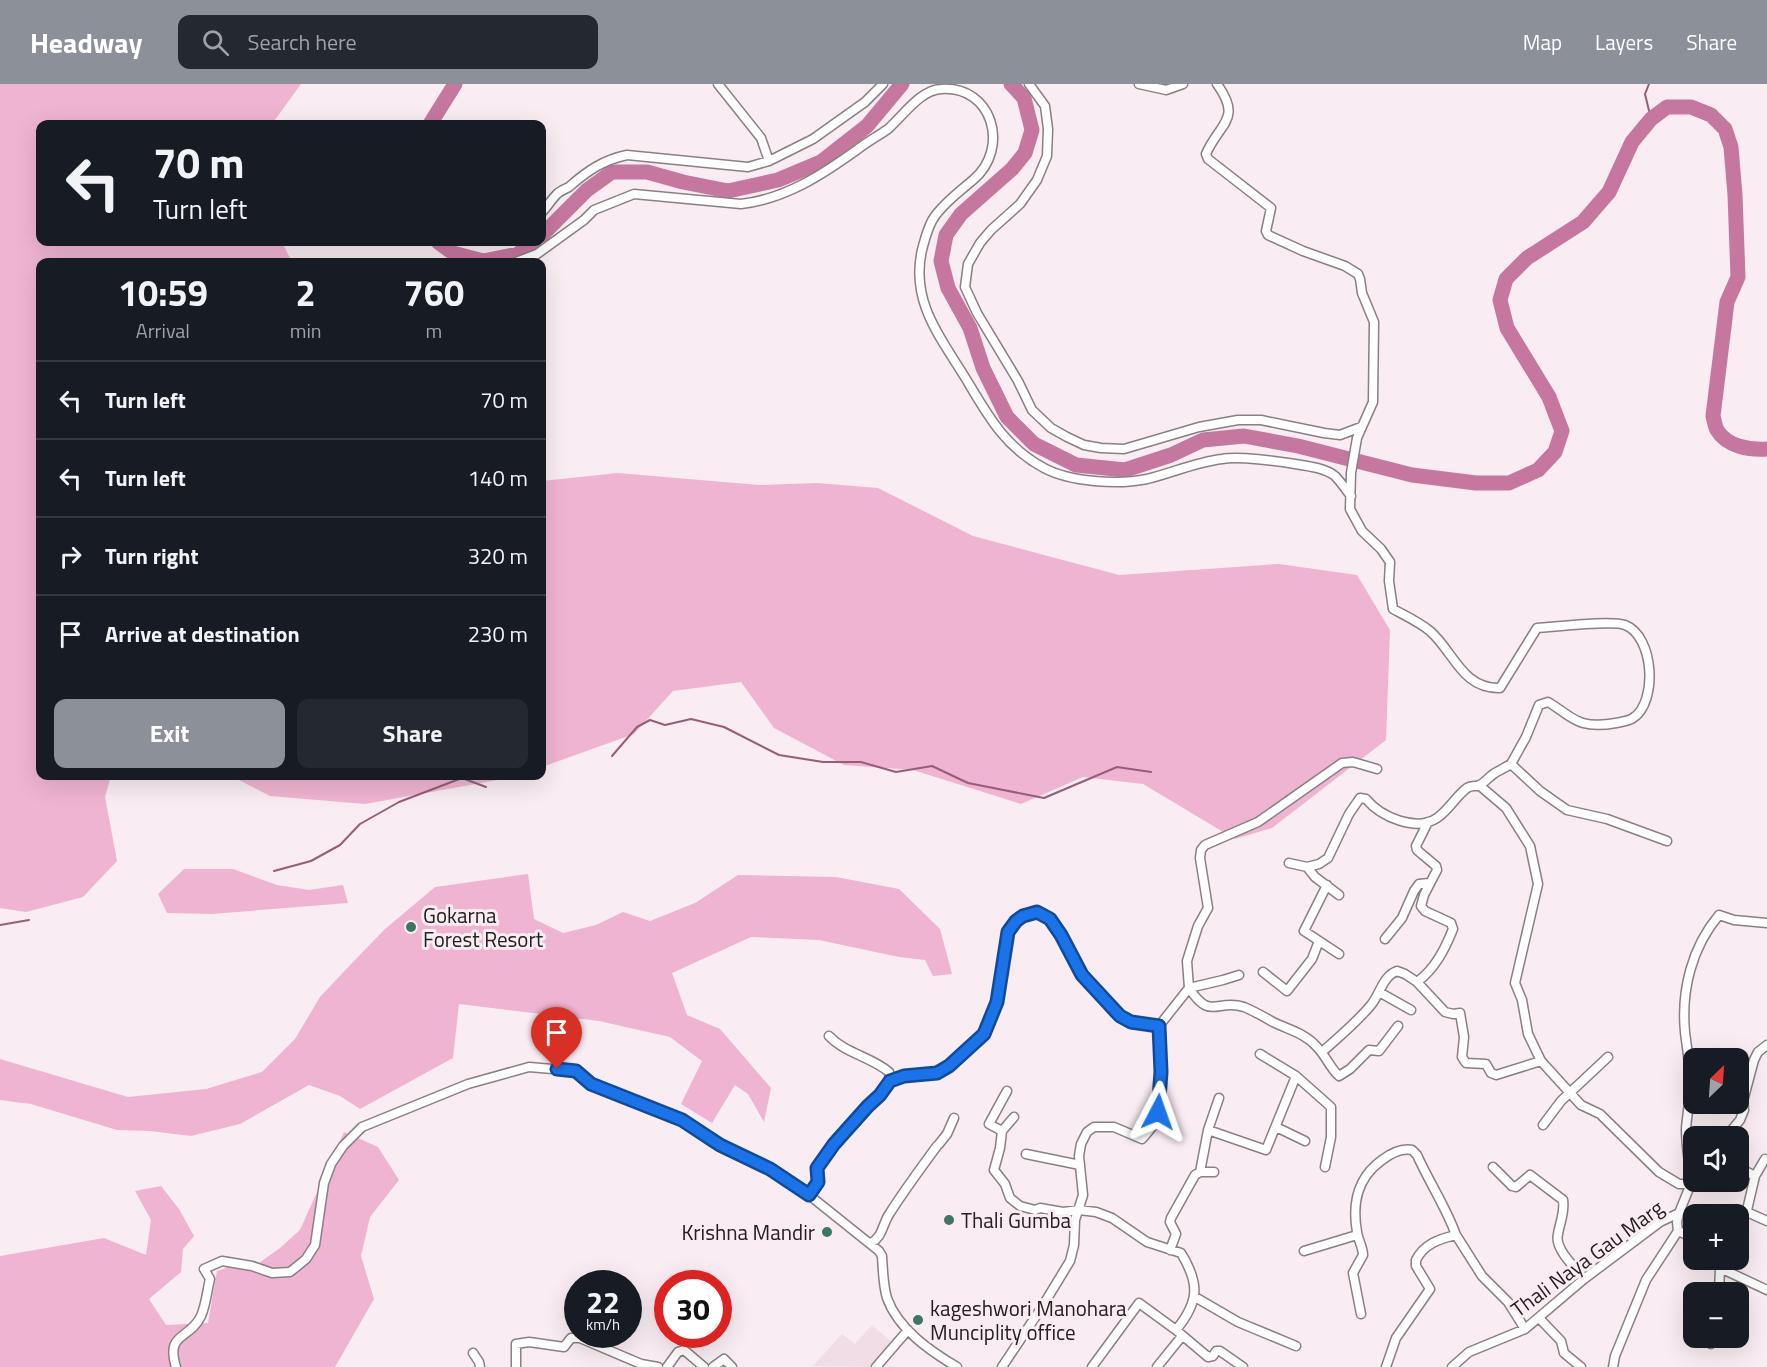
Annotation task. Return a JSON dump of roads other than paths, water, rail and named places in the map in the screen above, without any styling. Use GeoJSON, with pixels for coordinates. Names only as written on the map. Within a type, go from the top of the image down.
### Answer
{"type":"FeatureCollection","features":[{"type":"Feature","properties":{"kind":"street"},"geometry":{"type":"LineString","coordinates":[[718,84],[761,138],[769,161]]}},
{"type":"Feature","properties":{"kind":"street"},"geometry":{"type":"LineString","coordinates":[[546,207],[557,194],[568,188],[591,168],[613,158],[627,155],[748,167],[769,161],[813,139],[865,102],[883,84]]}},
{"type":"Feature","properties":{"kind":"street"},"geometry":{"type":"LineString","coordinates":[[1029,84],[1045,105],[1048,129],[1047,156],[1037,180],[1020,204],[980,243],[968,264],[965,287],[977,313],[1018,381],[1032,410],[1051,428],[1067,437],[1084,445],[1113,449],[1124,449],[1199,427],[1239,420],[1261,420],[1340,435],[1361,427]]}},
{"type":"Feature","properties":{"kind":"street"},"geometry":{"type":"LineString","coordinates":[[1138,84],[1166,90],[1183,84]]}},
{"type":"Feature","properties":{"kind":"street"},"geometry":{"type":"LineString","coordinates":[[1217,84],[1228,102],[1228,114],[1223,129],[1209,147],[1206,154],[1208,159],[1271,208],[1266,231],[1268,235],[1345,266],[1358,274],[1360,279],[1362,292],[1374,322],[1373,402],[1358,438],[1351,473],[1350,509],[1355,522],[1390,562],[1389,581],[1393,609],[1416,621],[1431,633],[1462,673],[1476,684],[1489,688],[1500,688],[1537,628],[1598,624],[1626,625],[1640,637],[1648,662],[1650,689],[1645,706],[1632,719],[1602,725],[1583,723],[1548,702],[1539,705],[1526,737],[1511,764],[1479,786],[1465,789],[1438,818],[1416,823],[1393,818],[1371,805],[1366,799],[1360,798],[1349,814],[1328,858],[1319,864],[1307,867],[1289,863]]}},
{"type":"Feature","properties":{"kind":"street"},"geometry":{"type":"LineString","coordinates":[[526,258],[537,254],[594,210],[634,194],[741,204],[758,202],[778,195],[806,184],[830,170],[885,131],[919,97],[939,86],[960,91],[978,101],[993,128],[994,142],[990,160],[983,172],[952,198],[934,217],[925,239],[919,264],[920,289],[935,329],[946,350],[997,430],[1010,445],[1043,468],[1058,475],[1098,481],[1146,479],[1186,466],[1225,458],[1290,463],[1317,468],[1334,476],[1351,496]]}},
{"type":"Feature","properties":{"kind":"street"},"geometry":{"type":"LineString","coordinates":[[1377,769],[1353,762],[1342,764],[1258,822],[1205,845],[1201,850],[1200,858],[1208,908],[1198,926],[1187,961],[1189,988],[1198,1002],[1208,1007],[1242,1006],[1306,1037],[1322,1052],[1337,1075],[1342,1076],[1369,1050],[1379,1051],[1398,1026]]}},
{"type":"Feature","properties":{"kind":"street"},"geometry":{"type":"LineString","coordinates":[[1511,764],[1540,791],[1567,810],[1607,819],[1667,841]]}},
{"type":"Feature","properties":{"kind":"street"},"geometry":{"type":"LineString","coordinates":[[1479,786],[1506,808],[1530,846],[1538,884],[1515,984],[1522,1000],[1528,1034],[1541,1060],[1581,1105],[1600,1114],[1647,1162],[1668,1179],[1679,1184],[1683,1183]]}},
{"type":"Feature","properties":{"kind":"street"},"geometry":{"type":"LineString","coordinates":[[1417,982],[1431,970],[1447,945],[1453,929],[1451,923],[1422,909],[1421,906],[1429,883],[1437,870],[1436,866],[1417,850],[1416,846],[1428,822]]}},
{"type":"Feature","properties":{"kind":"street"},"geometry":{"type":"LineString","coordinates":[[1307,867],[1315,877],[1339,895]]}},
{"type":"Feature","properties":{"kind":"street"},"geometry":{"type":"LineString","coordinates":[[1385,939],[1402,918],[1419,884],[1429,883]]}},
{"type":"Feature","properties":{"kind":"street"},"geometry":{"type":"LineString","coordinates":[[1327,885],[1304,931],[1339,954]]}},
{"type":"Feature","properties":{"kind":"street"},"geometry":{"type":"LineString","coordinates":[[809,1195],[818,1182],[817,1168],[834,1144],[880,1095],[890,1081],[904,1076],[937,1073],[949,1066],[984,1034],[997,1002],[1008,932],[1023,916],[1037,912],[1050,919],[1082,975],[1120,1016],[1131,1022],[1159,1026]]}},
{"type":"Feature","properties":{"kind":"street"},"geometry":{"type":"LineString","coordinates":[[1686,1126],[1690,1087],[1684,1029],[1686,989],[1690,967],[1708,928],[1719,915],[1734,920],[1767,923]]}},
{"type":"Feature","properties":{"kind":"street"},"geometry":{"type":"LineString","coordinates":[[1263,972],[1287,991],[1312,959],[1319,941]]}},
{"type":"Feature","properties":{"kind":"street"},"geometry":{"type":"LineString","coordinates":[[1322,1052],[1372,1004],[1383,983],[1394,972],[1405,974],[1417,982],[1445,1012],[1460,1013],[1461,1032],[1464,1037],[1462,1057],[1466,1063],[1486,1064],[1491,1073],[1496,1075],[1541,1060]]}},
{"type":"Feature","properties":{"kind":"street"},"geometry":{"type":"LineString","coordinates":[[1002,1367],[1070,1261],[1074,1245],[1075,1220],[1083,1195],[1080,1165],[1081,1144],[1087,1132],[1094,1127],[1114,1127],[1142,1139],[1155,1121],[1160,1100],[1159,1026],[1189,988],[1239,975]]}},
{"type":"Feature","properties":{"kind":"street"},"geometry":{"type":"LineString","coordinates":[[1379,992],[1411,1010]]}},
{"type":"Feature","properties":{"kind":"street"},"geometry":{"type":"LineString","coordinates":[[829,1036],[835,1042],[879,1064],[889,1072],[890,1081]]}},
{"type":"Feature","properties":{"kind":"street"},"geometry":{"type":"LineString","coordinates":[[1735,1126],[1744,1110],[1743,1101],[1754,1059],[1758,1052],[1767,1045]]}},
{"type":"Feature","properties":{"kind":"street"},"geometry":{"type":"LineString","coordinates":[[1260,1054],[1296,1076],[1331,1107],[1332,1137],[1324,1167]]}},
{"type":"Feature","properties":{"kind":"street"},"geometry":{"type":"LineString","coordinates":[[1542,1125],[1569,1092],[1608,1057]]}},
{"type":"Feature","properties":{"kind":"street"},"geometry":{"type":"LineString","coordinates":[[176,1367],[172,1357],[173,1345],[194,1326],[201,1316],[210,1279],[204,1269],[222,1261],[231,1261],[272,1273],[290,1272],[306,1259],[315,1245],[324,1183],[331,1164],[343,1146],[362,1126],[468,1084],[529,1067],[576,1071],[591,1084],[682,1120],[720,1145],[770,1169],[809,1195],[871,1244],[882,1256],[886,1297],[894,1314],[908,1330],[940,1357],[957,1367]]}},
{"type":"Feature","properties":{"kind":"street"},"geometry":{"type":"LineString","coordinates":[[1208,1130],[1266,1150],[1296,1076]]}},
{"type":"Feature","properties":{"kind":"street"},"geometry":{"type":"LineString","coordinates":[[1002,1131],[989,1124],[1007,1091]]}},
{"type":"Feature","properties":{"kind":"street"},"geometry":{"type":"LineString","coordinates":[[1200,1172],[1208,1130],[1219,1098]]}},
{"type":"Feature","properties":{"kind":"street"},"geometry":{"type":"LineString","coordinates":[[1014,1117],[1002,1131],[994,1170],[1005,1184],[1010,1198],[1020,1206],[1035,1209],[1096,1212],[1112,1218],[1147,1242],[1181,1253],[1189,1267],[1195,1297],[1179,1333],[1157,1367]]}},
{"type":"Feature","properties":{"kind":"street"},"geometry":{"type":"LineString","coordinates":[[871,1244],[878,1240],[888,1216],[910,1182],[947,1134],[954,1118]]}},
{"type":"Feature","properties":{"kind":"street"},"geometry":{"type":"LineString","coordinates":[[1276,1127],[1305,1141]]}},
{"type":"Feature","properties":{"kind":"street"},"geometry":{"type":"LineString","coordinates":[[1361,1314],[1353,1273],[1363,1254],[1357,1235],[1355,1217],[1358,1187],[1365,1175],[1388,1156],[1408,1149],[1417,1155],[1433,1190],[1445,1208],[1456,1235],[1482,1276],[1508,1302],[1525,1329]]}},
{"type":"Feature","properties":{"kind":"street"},"geometry":{"type":"LineString","coordinates":[[1026,1154],[1080,1165]]}},
{"type":"Feature","properties":{"kind":"street"},"geometry":{"type":"LineString","coordinates":[[1765,1159],[1755,1176],[1748,1212],[1767,1221]]}},
{"type":"Feature","properties":{"kind":"street"},"geometry":{"type":"LineString","coordinates":[[1493,1167],[1512,1186],[1516,1187],[1530,1175],[1563,1200],[1563,1214],[1557,1241],[1584,1279]]}},
{"type":"Feature","properties":{"kind":"street"},"geometry":{"type":"LineString","coordinates":[[1170,1250],[1176,1234],[1170,1222],[1171,1218],[1195,1175],[1200,1172],[1214,1172]]}},
{"type":"Feature","properties":{"kind":"street"},"geometry":{"type":"LineString","coordinates":[[1749,1173],[1755,1176]]}},
{"type":"Feature","properties":{"kind":"street","name":"Thali Naya Gau Marg"},"geometry":{"type":"LineString","coordinates":[[1452,1367],[1469,1352],[1525,1329],[1584,1279],[1660,1222],[1679,1213],[1688,1192]]}},
{"type":"Feature","properties":{"kind":"street"},"geometry":{"type":"LineString","coordinates":[[1613,1367],[1615,1356],[1646,1280],[1678,1231],[1679,1213]]}},
{"type":"Feature","properties":{"kind":"street"},"geometry":{"type":"LineString","coordinates":[[1678,1231],[1683,1233]]}},
{"type":"Feature","properties":{"kind":"street"},"geometry":{"type":"LineString","coordinates":[[1304,1251],[1357,1235]]}},
{"type":"Feature","properties":{"kind":"street"},"geometry":{"type":"LineString","coordinates":[[1386,1367],[1396,1338],[1430,1289],[1416,1266],[1418,1255],[1435,1241],[1456,1235]]}},
{"type":"Feature","properties":{"kind":"street"},"geometry":{"type":"LineString","coordinates":[[1731,1270],[1767,1290]]}},
{"type":"Feature","properties":{"kind":"street"},"geometry":{"type":"LineString","coordinates":[[1195,1297],[1238,1322],[1296,1346]]}},
{"type":"Feature","properties":{"kind":"street"},"geometry":{"type":"LineString","coordinates":[[1092,1367],[1139,1304],[1208,1357],[1220,1351],[1243,1367]]}},
{"type":"Feature","properties":{"kind":"street"},"geometry":{"type":"LineString","coordinates":[[1539,1317],[1561,1341],[1564,1353],[1581,1367]]}},
{"type":"Feature","properties":{"kind":"street"},"geometry":{"type":"LineString","coordinates":[[876,1367],[908,1330]]}},
{"type":"Feature","properties":{"kind":"street"},"geometry":{"type":"LineString","coordinates":[[516,1367],[516,1344],[530,1342],[564,1347],[572,1338],[580,1338],[641,1364],[658,1367]]}},
{"type":"Feature","properties":{"kind":"street"},"geometry":{"type":"LineString","coordinates":[[667,1367],[678,1352],[684,1350],[704,1367]]}},
{"type":"Feature","properties":{"kind":"street"},"geometry":{"type":"LineString","coordinates":[[474,1353],[480,1367]]}},
{"type":"Feature","properties":{"kind":"street"},"geometry":{"type":"LineString","coordinates":[[713,1367],[724,1359],[732,1367]]}},
{"type":"Feature","properties":{"kind":"waterway"},"geometry":{"type":"LineString","coordinates":[[432,120],[455,84]]}},
{"type":"Feature","properties":{"kind":"waterway"},"geometry":{"type":"LineString","coordinates":[[546,231],[587,190],[612,172],[647,172],[728,191],[778,180],[821,162],[867,126],[902,84]]}},
{"type":"Feature","properties":{"kind":"waterway"},"geometry":{"type":"LineString","coordinates":[[1011,84],[1024,98],[1032,130],[1025,153],[1012,169],[961,214],[946,235],[941,261],[948,288],[970,328],[983,368],[1007,417],[1034,444],[1076,465],[1125,470],[1171,455],[1203,440],[1244,436],[1298,446],[1412,475],[1476,483],[1509,483],[1538,470],[1555,452],[1562,431],[1549,397],[1507,328],[1500,300],[1506,279],[1527,258],[1583,222],[1609,192],[1632,142],[1651,119],[1667,107],[1691,107],[1711,115],[1725,129],[1731,147],[1738,277],[1727,302],[1713,416],[1721,436],[1733,444],[1746,448],[1767,449]]}},
{"type":"Feature","properties":{"kind":"waterway"},"geometry":{"type":"LineString","coordinates":[[1649,84],[1645,94],[1651,119]]}},
{"type":"Feature","properties":{"kind":"waterway"},"geometry":{"type":"LineString","coordinates":[[443,246],[453,253],[472,258]]}},
{"type":"Feature","properties":{"kind":"waterway"},"geometry":{"type":"LineString","coordinates":[[498,258],[518,254],[529,246]]}},
{"type":"Feature","properties":{"kind":"waterway"},"geometry":{"type":"LineString","coordinates":[[612,756],[637,727],[650,720],[665,725],[691,719],[724,727],[779,755],[823,762],[861,762],[896,772],[932,766],[968,783],[1044,798],[1117,767],[1151,772]]}},
{"type":"Feature","properties":{"kind":"waterway"},"geometry":{"type":"LineString","coordinates":[[274,871],[311,861],[340,845],[360,824],[399,802],[457,780]]}},
{"type":"Feature","properties":{"kind":"waterway"},"geometry":{"type":"LineString","coordinates":[[467,780],[486,787]]}},
{"type":"Feature","properties":{"kind":"waterway"},"geometry":{"type":"LineString","coordinates":[[0,925],[29,920]]}},
{"type":"Feature","properties":{"kind":"place","name":"Gokarna Forest Resort"},"geometry":{"type":"Point","coordinates":[411,927]}},
{"type":"Feature","properties":{"kind":"place","name":"Thali Gumba"},"geometry":{"type":"Point","coordinates":[949,1220]}},
{"type":"Feature","properties":{"kind":"place","name":"Krishna Mandir"},"geometry":{"type":"Point","coordinates":[827,1232]}},
{"type":"Feature","properties":{"kind":"place","name":"kageshwori Manohara Munciplity office"},"geometry":{"type":"Point","coordinates":[918,1320]}}]}
